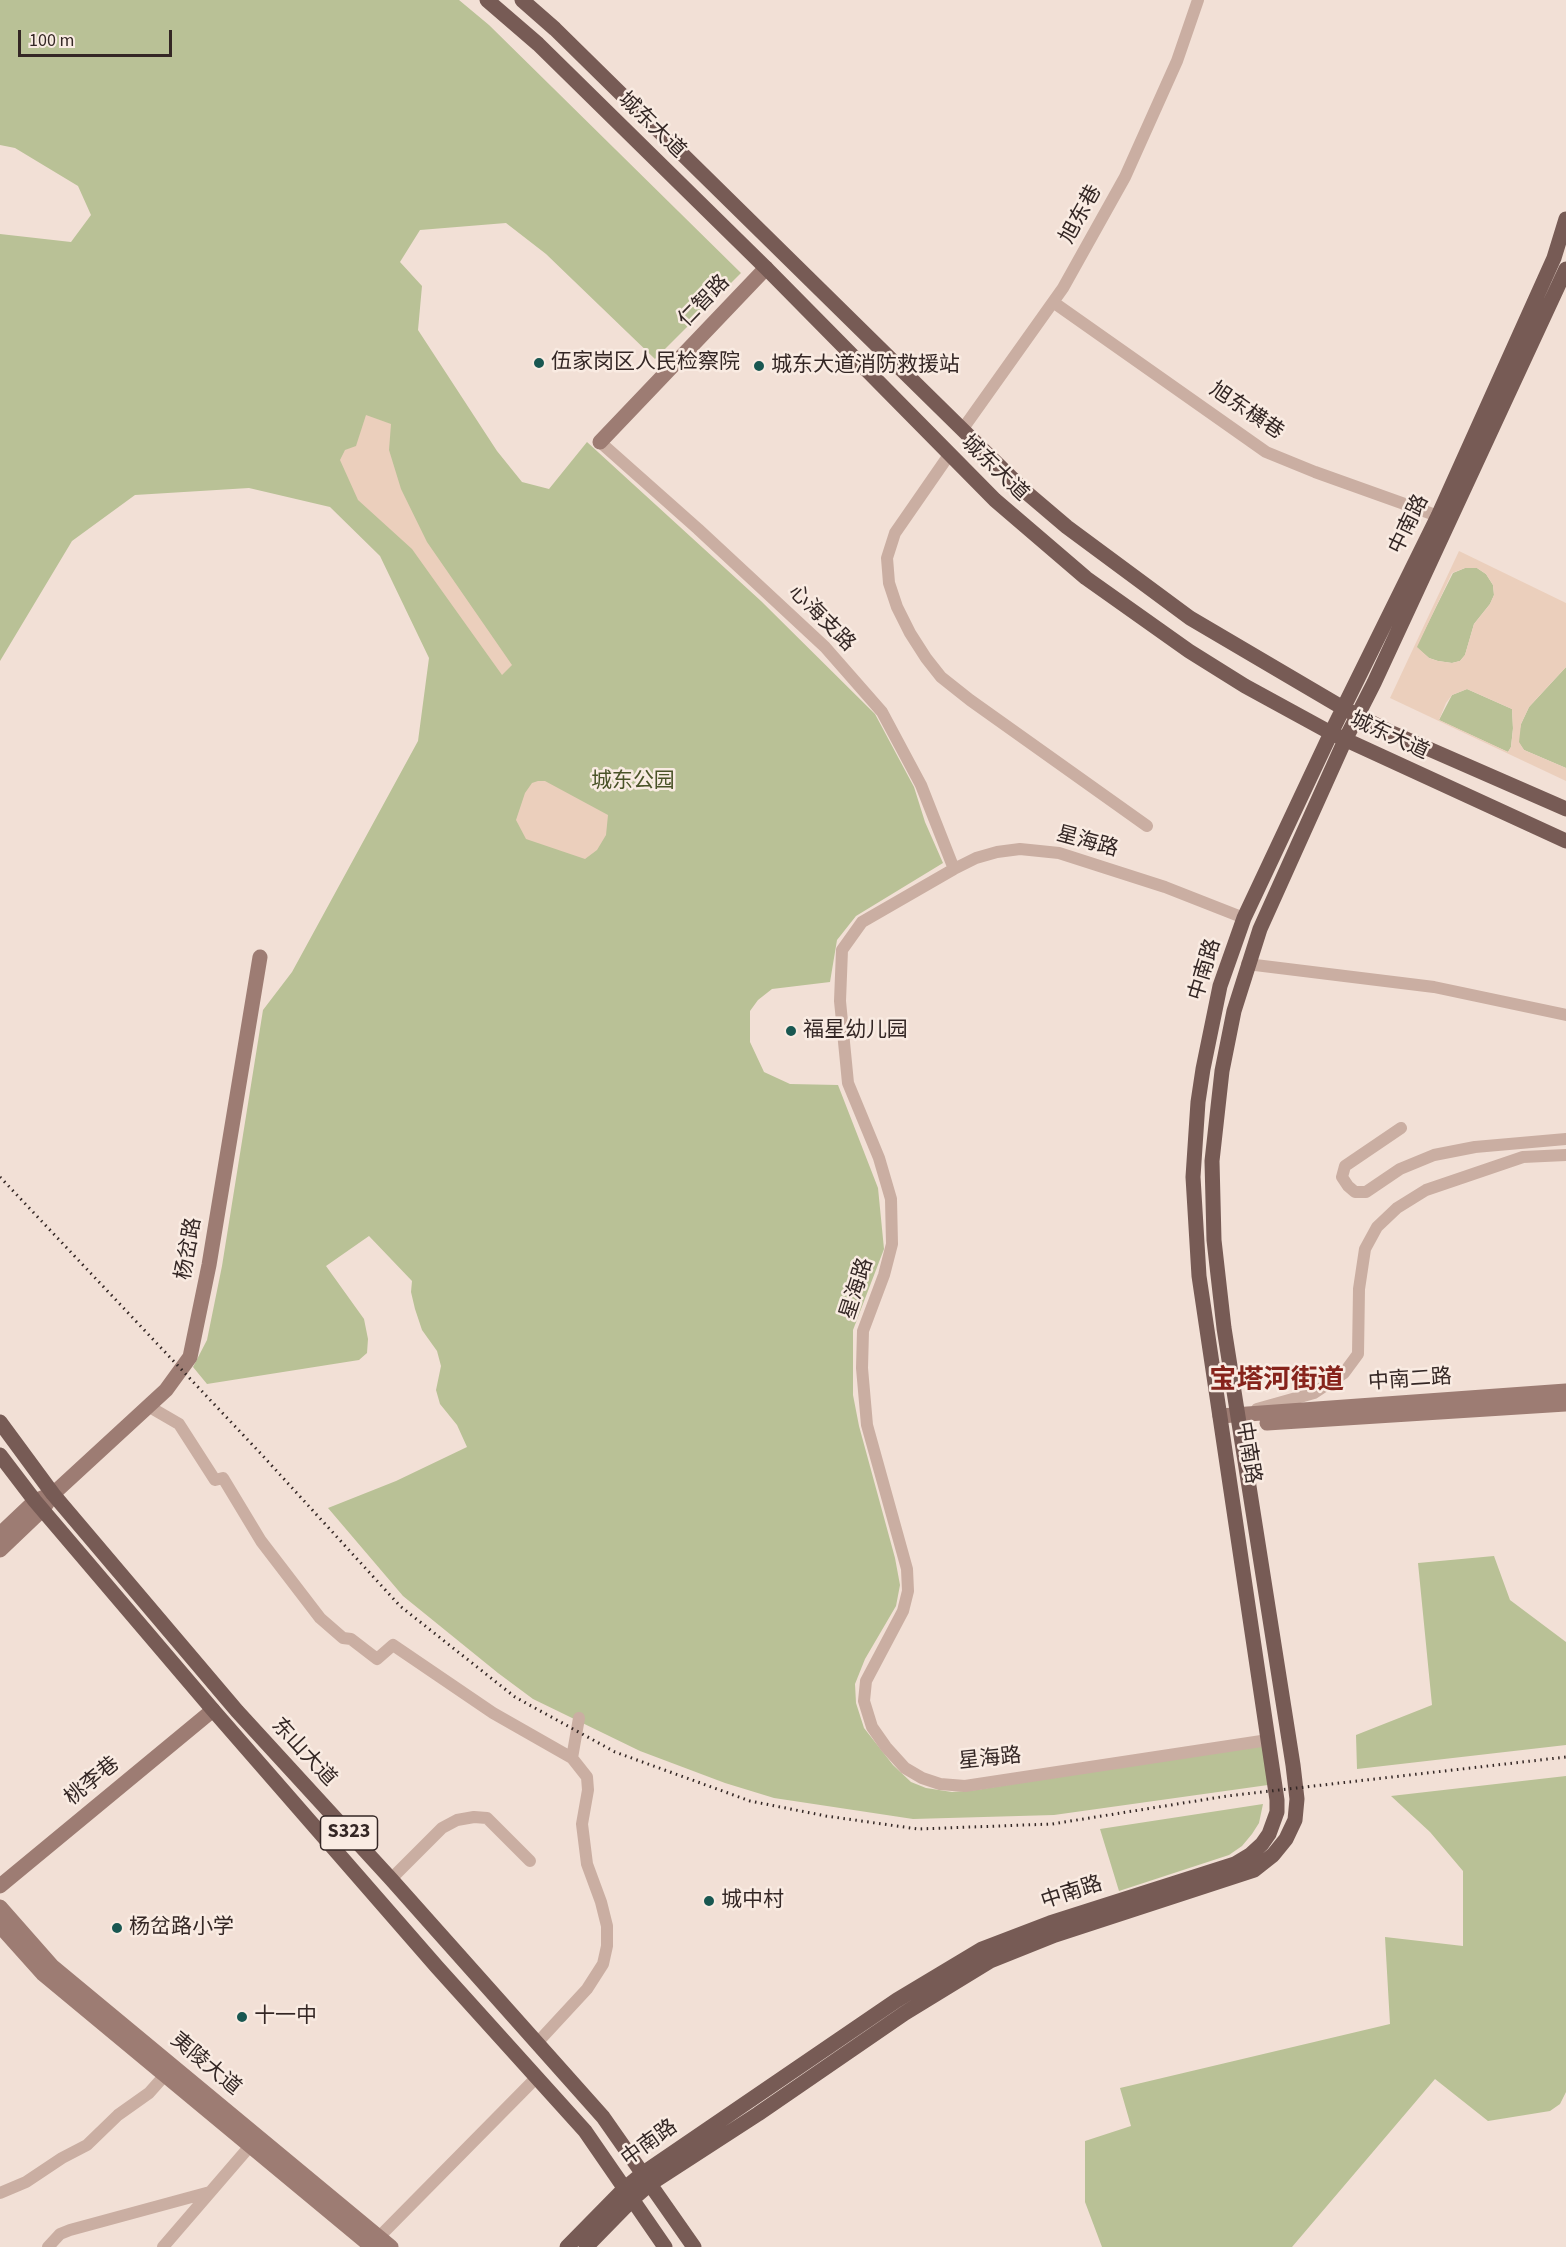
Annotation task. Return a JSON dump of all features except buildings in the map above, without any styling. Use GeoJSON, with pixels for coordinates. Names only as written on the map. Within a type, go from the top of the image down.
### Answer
{"type":"FeatureCollection","features":[{"type":"Feature","properties":{"kind":"main road","name":"城东大道"},"geometry":{"type":"LineString","coordinates":[[487,0],[538,44],[766,268],[949,455],[1003,507],[1086,578],[1189,651],[1245,686],[1330,733],[1566,841]]}},
{"type":"Feature","properties":{"kind":"main road","name":"城东大道"},"geometry":{"type":"LineString","coordinates":[[522,0],[564,37],[1027,493],[1067,527],[1190,618],[1357,716],[1566,809]]}},
{"type":"Feature","properties":{"kind":"main road","name":"中南路"},"geometry":{"type":"LineString","coordinates":[[567,2247],[646,2179],[897,2000],[982,1949],[1050,1923],[1235,1864],[1250,1855],[1269,1834],[1277,1812],[1268,1740],[1199,1276],[1194,1209],[1194,1155],[1198,1102],[1220,986],[1244,918],[1330,733],[1438,516],[1554,258],[1566,219]]}},
{"type":"Feature","properties":{"kind":"main road","name":"仁智路"},"geometry":{"type":"LineString","coordinates":[[600,442],[766,268]]}},
{"type":"Feature","properties":{"kind":"main road","name":"中南路"},"geometry":{"type":"LineString","coordinates":[[646,2179],[758,2114],[905,2013],[990,1961],[1055,1935],[1254,1870],[1273,1855],[1286,1839],[1294,1820],[1296,1788],[1224,1328],[1214,1240],[1212,1161],[1222,1071],[1234,1011],[1260,928],[1566,269]]}},
{"type":"Feature","properties":{"kind":"main road","name":"杨岔路"},"geometry":{"type":"LineString","coordinates":[[0,1534],[53,1494],[166,1390],[190,1357],[209,1266],[260,957]]}},
{"type":"Feature","properties":{"kind":"main road","name":"中南二路"},"geometry":{"type":"LineString","coordinates":[[1221,1421],[1566,1392]]}},
{"type":"Feature","properties":{"kind":"main road","name":"中南二路"},"geometry":{"type":"LineString","coordinates":[[1239,1419],[1566,1404]]}},
{"type":"Feature","properties":{"kind":"main road","name":"东山大道"},"geometry":{"type":"LineString","coordinates":[[0,1422],[53,1494],[237,1712],[392,1879],[603,2117],[694,2247]]}},
{"type":"Feature","properties":{"kind":"main road","name":"东山大道"},"geometry":{"type":"LineString","coordinates":[[0,1455],[39,1505],[213,1710],[437,1967],[585,2131],[665,2247]]}},
{"type":"Feature","properties":{"kind":"main road","name":"杨岔路"},"geometry":{"type":"LineString","coordinates":[[0,1550],[39,1505]]}},
{"type":"Feature","properties":{"kind":"main road","name":"桃李巷"},"geometry":{"type":"LineString","coordinates":[[0,1886],[213,1710]]}},
{"type":"Feature","properties":{"kind":"main road","name":"夷陵大道"},"geometry":{"type":"LineString","coordinates":[[0,1907],[52,1966],[381,2244]]}},
{"type":"Feature","properties":{"kind":"main road","name":"夷陵大道"},"geometry":{"type":"LineString","coordinates":[[0,1926],[43,1974],[250,2146],[381,2244]]}},
{"type":"Feature","properties":{"kind":"main road","name":"中南路"},"geometry":{"type":"LineString","coordinates":[[586,2247],[629,2193]]}},
{"type":"Feature","properties":{"kind":"street","name":"旭东巷"},"geometry":{"type":"LineString","coordinates":[[962,430],[1053,302],[1125,177],[1177,61],[1198,0]]}},
{"type":"Feature","properties":{"kind":"street","name":"旭东横巷"},"geometry":{"type":"LineString","coordinates":[[1053,302],[1266,452],[1438,516]]}},
{"type":"Feature","properties":{"kind":"street","name":"心海支路"},"geometry":{"type":"LineString","coordinates":[[600,442],[825,646],[882,712],[921,785],[954,868]]}},
{"type":"Feature","properties":{"kind":"street"},"geometry":{"type":"LineString","coordinates":[[949,455],[895,532],[887,558],[889,584],[910,633],[941,677],[1147,826]]}},
{"type":"Feature","properties":{"kind":"street","name":"星海路"},"geometry":{"type":"LineString","coordinates":[[1244,918],[1166,887],[1059,853],[1020,849],[997,852],[954,868],[862,922],[842,950],[840,1001],[848,1083],[879,1158],[891,1199],[892,1244],[884,1275],[863,1331],[862,1368],[867,1425],[907,1569],[908,1591],[903,1611],[866,1681],[864,1701],[872,1727],[905,1768],[922,1778],[940,1784],[964,1785],[1268,1740]]}},
{"type":"Feature","properties":{"kind":"street"},"geometry":{"type":"LineString","coordinates":[[1247,964],[1434,987],[1566,1015]]}},
{"type":"Feature","properties":{"kind":"street"},"geometry":{"type":"LineString","coordinates":[[1401,1128],[1344,1166],[1342,1177],[1355,1192],[1366,1192],[1400,1169],[1434,1155],[1475,1147],[1566,1139]]}},
{"type":"Feature","properties":{"kind":"street"},"geometry":{"type":"LineString","coordinates":[[1239,1419],[1314,1393],[1344,1373],[1358,1354],[1359,1289],[1365,1249],[1377,1227],[1397,1208],[1426,1190],[1523,1157],[1566,1155]]}},
{"type":"Feature","properties":{"kind":"street"},"geometry":{"type":"LineString","coordinates":[[148,1406],[179,1424],[215,1480],[223,1478],[261,1541],[320,1618],[343,1638],[351,1639],[377,1659],[393,1645],[493,1713],[572,1758],[587,1778],[588,1790],[582,1824],[587,1864],[602,1902],[607,1926],[607,1946],[603,1964],[587,1989],[537,2043]]}},
{"type":"Feature","properties":{"kind":"street"},"geometry":{"type":"LineString","coordinates":[[572,1758],[579,1718]]}},
{"type":"Feature","properties":{"kind":"street"},"geometry":{"type":"LineString","coordinates":[[392,1879],[442,1828],[457,1820],[474,1817],[487,1818],[530,1861]]}},
{"type":"Feature","properties":{"kind":"street"},"geometry":{"type":"LineString","coordinates":[[0,2193],[26,2182],[62,2158],[87,2145],[118,2115],[149,2093],[165,2075]]}},
{"type":"Feature","properties":{"kind":"street"},"geometry":{"type":"LineString","coordinates":[[381,2244],[537,2077]]}},
{"type":"Feature","properties":{"kind":"street"},"geometry":{"type":"LineString","coordinates":[[163,2247],[250,2146]]}},
{"type":"Feature","properties":{"kind":"street"},"geometry":{"type":"LineString","coordinates":[[48,2247],[60,2234],[70,2230],[210,2192]]}},
{"type":"Feature","properties":{"kind":"green space","name":"城东公园"},"geometry":{"type":"Polygon","coordinates":[[[0,0],[459,0],[489,25],[741,273],[655,359],[546,254],[506,223],[420,230],[400,262],[422,286],[418,330],[497,451],[522,482],[549,489],[587,442],[761,601],[875,714],[914,787],[925,822],[943,863],[856,916],[837,940],[830,982],[772,989],[758,1000],[750,1011],[750,1042],[764,1072],[790,1084],[838,1085],[878,1188],[884,1249],[853,1330],[853,1395],[900,1585],[896,1606],[865,1659],[855,1684],[856,1703],[864,1728],[893,1765],[911,1782],[926,1788],[952,1792],[1262,1744],[1268,1785],[1054,1815],[913,1819],[774,1798],[725,1783],[640,1751],[533,1699],[498,1673],[403,1596],[328,1508],[396,1481],[467,1447],[457,1425],[440,1404],[436,1390],[441,1366],[437,1351],[422,1330],[411,1292],[412,1281],[369,1236],[326,1266],[364,1319],[368,1339],[367,1353],[359,1360],[207,1384],[193,1367],[207,1340],[222,1266],[263,1010],[292,972],[418,741],[429,658],[380,556],[330,507],[249,488],[135,495],[72,541],[0,661],[0,234],[71,242],[91,215],[78,186],[15,148],[0,145],[0,0]]]}},
{"type":"Feature","properties":{"kind":"green space"},"geometry":{"type":"Polygon","coordinates":[[[1465,568],[1477,568],[1486,574],[1493,585],[1494,595],[1490,604],[1474,624],[1465,655],[1460,661],[1452,663],[1429,658],[1416,647],[1453,573],[1465,568]]]}},
{"type":"Feature","properties":{"kind":"green space"},"geometry":{"type":"Polygon","coordinates":[[[1566,667],[1566,768],[1524,750],[1519,743],[1519,733],[1529,707],[1566,667]]]}},
{"type":"Feature","properties":{"kind":"green space"},"geometry":{"type":"Polygon","coordinates":[[[1467,689],[1512,709],[1513,728],[1511,747],[1508,752],[1439,720],[1452,695],[1467,689]]]}},
{"type":"Feature","properties":{"kind":"green space"},"geometry":{"type":"Polygon","coordinates":[[[1494,1556],[1510,1600],[1566,1642],[1566,1745],[1357,1769],[1356,1735],[1432,1705],[1418,1563],[1494,1556]]]}},
{"type":"Feature","properties":{"kind":"green space"},"geometry":{"type":"Polygon","coordinates":[[[1566,1776],[1566,2092],[1560,2104],[1550,2111],[1488,2121],[1435,2079],[1292,2247],[1102,2247],[1085,2202],[1085,2141],[1131,2126],[1120,2088],[1390,2024],[1385,1937],[1463,1946],[1463,1871],[1430,1832],[1391,1796],[1566,1776]]]}},
{"type":"Feature","properties":{"kind":"green space"},"geometry":{"type":"Polygon","coordinates":[[[1263,1804],[1259,1823],[1252,1834],[1242,1846],[1229,1855],[1119,1891],[1100,1829],[1263,1804]]]}},
{"type":"Feature","properties":{"kind":"shaded area"},"geometry":{"type":"Polygon","coordinates":[[[366,415],[391,424],[389,450],[401,489],[427,542],[512,665],[502,675],[412,549],[358,500],[340,460],[345,450],[356,446],[366,415]]]}},
{"type":"Feature","properties":{"kind":"shaded area"},"geometry":{"type":"Polygon","coordinates":[[[1459,551],[1566,603],[1566,667],[1529,707],[1521,724],[1519,742],[1524,750],[1566,768],[1566,781],[1390,698],[1459,551]],[[1465,568],[1452,573],[1417,647],[1429,658],[1452,663],[1460,661],[1465,655],[1474,624],[1490,604],[1494,595],[1493,585],[1486,574],[1477,568],[1465,568]],[[1467,689],[1452,695],[1439,720],[1508,752],[1511,747],[1513,729],[1512,709],[1467,689]]]}},
{"type":"Feature","properties":{"kind":"shaded area"},"geometry":{"type":"Polygon","coordinates":[[[545,781],[608,815],[606,835],[597,850],[585,859],[526,839],[516,820],[525,793],[532,783],[545,781]]]}},
{"type":"Feature","properties":{"kind":"railway"},"geometry":{"type":"LineString","coordinates":[[0,1177],[263,1456],[400,1606],[515,1697],[615,1752],[750,1801],[826,1816],[918,1829],[1052,1824],[1227,1796],[1566,1757]]}},
{"type":"Feature","properties":{"kind":"place","name":"伍家岗区人民检察院"},"geometry":{"type":"Point","coordinates":[539,363]}},
{"type":"Feature","properties":{"kind":"place","name":"城东大道消防救援站"},"geometry":{"type":"Point","coordinates":[759,366]}},
{"type":"Feature","properties":{"kind":"place","name":"福星幼儿园"},"geometry":{"type":"Point","coordinates":[791,1031]}},
{"type":"Feature","properties":{"kind":"place","name":"城中村"},"geometry":{"type":"Point","coordinates":[709,1901]}},
{"type":"Feature","properties":{"kind":"place","name":"杨岔路小学"},"geometry":{"type":"Point","coordinates":[117,1928]}},
{"type":"Feature","properties":{"kind":"place","name":"十一中"},"geometry":{"type":"Point","coordinates":[242,2017]}},
{"type":"Feature","properties":{"kind":"district","name":"宝塔河街道"},"geometry":{"type":"Point","coordinates":[1277,1382]}}]}
